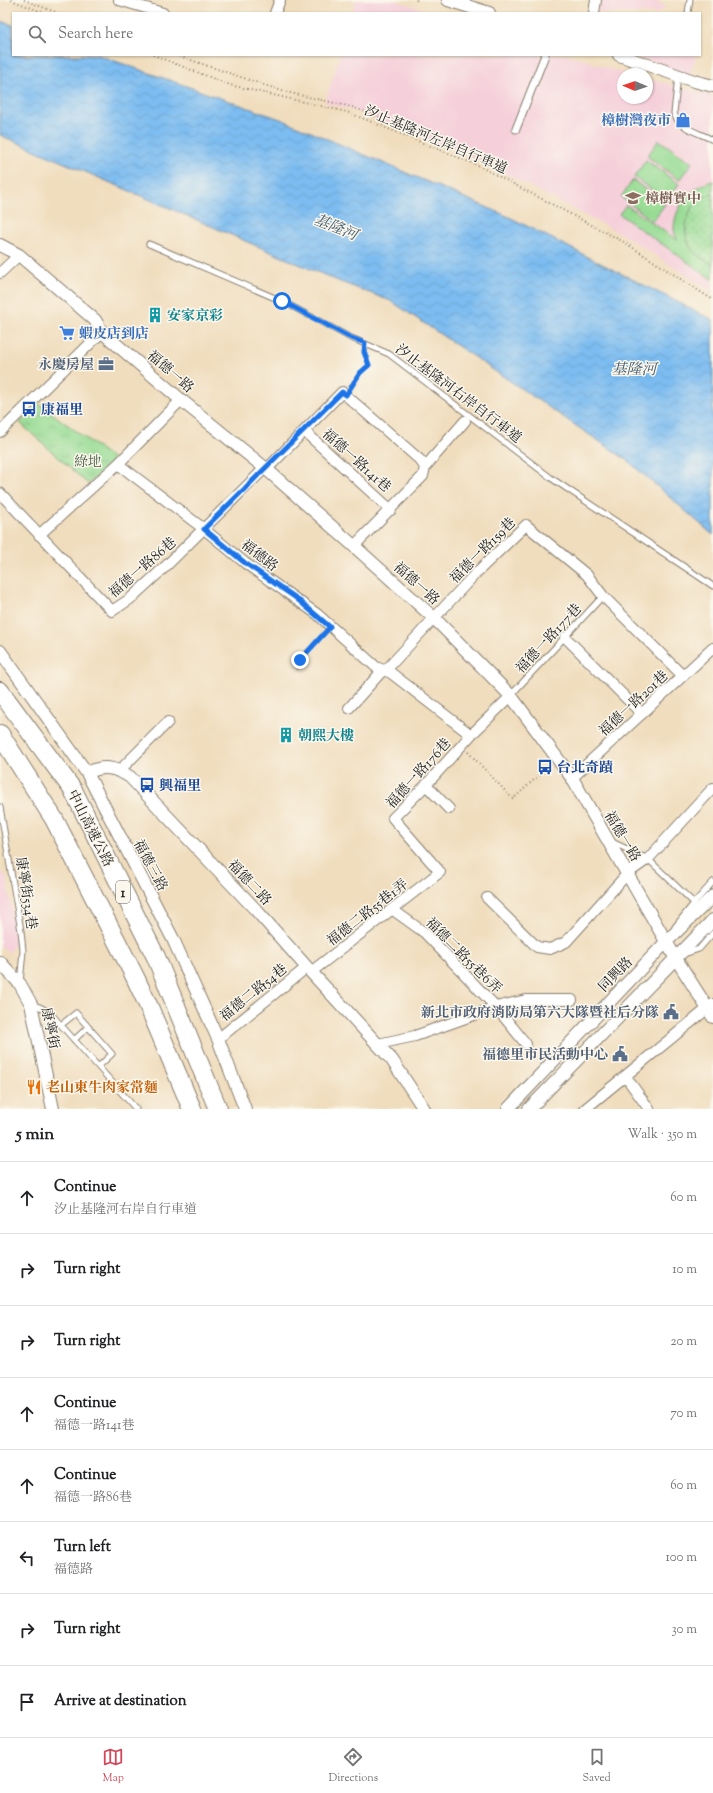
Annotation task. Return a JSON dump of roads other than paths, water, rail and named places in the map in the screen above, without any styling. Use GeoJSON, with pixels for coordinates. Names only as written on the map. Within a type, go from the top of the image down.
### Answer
{"type":"FeatureCollection","features":[{"type":"Feature","properties":{"kind":"highway","name":"中山高速公路"},"geometry":{"type":"LineString","coordinates":[[0,691],[73,790],[156,957],[218,1109]]}},
{"type":"Feature","properties":{"kind":"highway","name":"中山高速公路"},"geometry":{"type":"LineString","coordinates":[[0,734],[54,819],[134,975],[192,1109]]}},
{"type":"Feature","properties":{"kind":"highway","name":"1"},"geometry":{"type":"LineString","coordinates":[[164,1043],[182,1109]]}},
{"type":"Feature","properties":{"kind":"street"},"geometry":{"type":"LineString","coordinates":[[121,0],[160,12]]}},
{"type":"Feature","properties":{"kind":"street"},"geometry":{"type":"LineString","coordinates":[[276,12],[280,0]]}},
{"type":"Feature","properties":{"kind":"street"},"geometry":{"type":"LineString","coordinates":[[448,0],[486,12]]}},
{"type":"Feature","properties":{"kind":"street"},"geometry":{"type":"LineString","coordinates":[[594,12],[596,0]]}},
{"type":"Feature","properties":{"kind":"street"},"geometry":{"type":"LineString","coordinates":[[516,129],[544,56]]}},
{"type":"Feature","properties":{"kind":"street"},"geometry":{"type":"LineString","coordinates":[[626,56],[639,58],[678,76],[713,86]]}},
{"type":"Feature","properties":{"kind":"street","name":"福德一路"},"geometry":{"type":"LineString","coordinates":[[0,245],[19,255],[95,320],[102,332],[181,400],[265,469],[354,546],[434,619],[511,696],[572,778],[675,957],[711,1010],[585,1109]]}},
{"type":"Feature","properties":{"kind":"street"},"geometry":{"type":"LineString","coordinates":[[0,273],[19,255]]}},
{"type":"Feature","properties":{"kind":"street"},"geometry":{"type":"LineString","coordinates":[[0,432],[102,332]]}},
{"type":"Feature","properties":{"kind":"street","name":"福德一路141巷"},"geometry":{"type":"LineString","coordinates":[[265,469],[342,392],[420,460],[425,467]]}},
{"type":"Feature","properties":{"kind":"street"},"geometry":{"type":"LineString","coordinates":[[39,535],[118,464],[181,400]]}},
{"type":"Feature","properties":{"kind":"street","name":"福德一路141巷"},"geometry":{"type":"LineString","coordinates":[[354,546],[423,476],[425,467],[465,421]]}},
{"type":"Feature","properties":{"kind":"street","name":"福德一路141巷"},"geometry":{"type":"LineString","coordinates":[[304,431],[391,510]]}},
{"type":"Feature","properties":{"kind":"street","name":"福德路"},"geometry":{"type":"LineString","coordinates":[[118,464],[204,529],[245,563],[296,598],[376,667],[391,673],[471,735]]}},
{"type":"Feature","properties":{"kind":"street","name":"福德一路86巷"},"geometry":{"type":"LineString","coordinates":[[0,493],[112,611],[130,599],[265,469]]}},
{"type":"Feature","properties":{"kind":"street","name":"福德一路159巷"},"geometry":{"type":"LineString","coordinates":[[434,619],[526,524],[587,575],[604,596]]}},
{"type":"Feature","properties":{"kind":"street"},"geometry":{"type":"LineString","coordinates":[[604,596],[683,676]]}},
{"type":"Feature","properties":{"kind":"street"},"geometry":{"type":"LineString","coordinates":[[349,708],[434,619]]}},
{"type":"Feature","properties":{"kind":"street"},"geometry":{"type":"LineString","coordinates":[[564,637],[642,714]]}},
{"type":"Feature","properties":{"kind":"street","name":"福德一路201巷"},"geometry":{"type":"LineString","coordinates":[[572,778],[713,648]]}},
{"type":"Feature","properties":{"kind":"street","name":"福德三路"},"geometry":{"type":"LineString","coordinates":[[0,651],[87,773],[173,939],[218,1039],[245,1109]]}},
{"type":"Feature","properties":{"kind":"street","name":"福德一路176巷"},"geometry":{"type":"LineString","coordinates":[[440,872],[393,818],[426,785],[471,735],[511,696]]}},
{"type":"Feature","properties":{"kind":"street"},"geometry":{"type":"LineString","coordinates":[[87,773],[97,768],[112,768],[120,770],[168,722]]}},
{"type":"Feature","properties":{"kind":"street","name":"福德二路"},"geometry":{"type":"LineString","coordinates":[[120,770],[130,777],[256,910],[308,970],[378,1044],[392,1060],[424,1109]]}},
{"type":"Feature","properties":{"kind":"street"},"geometry":{"type":"LineString","coordinates":[[426,785],[449,809]]}},
{"type":"Feature","properties":{"kind":"street"},"geometry":{"type":"LineString","coordinates":[[487,898],[537,947],[550,949],[566,942],[628,873],[648,859],[713,788]]}},
{"type":"Feature","properties":{"kind":"street","name":"福德二路55巷1弄"},"geometry":{"type":"LineString","coordinates":[[308,970],[394,910],[440,872]]}},
{"type":"Feature","properties":{"kind":"street","name":"同興路"},"geometry":{"type":"LineString","coordinates":[[508,1109],[667,941],[713,896]]}},
{"type":"Feature","properties":{"kind":"street","name":"福德二路55巷6弄"},"geometry":{"type":"LineString","coordinates":[[394,910],[425,933],[496,1007],[526,1044]]}},
{"type":"Feature","properties":{"kind":"street"},"geometry":{"type":"LineString","coordinates":[[529,1109],[675,957],[713,920]]}},
{"type":"Feature","properties":{"kind":"street","name":"康寧街"},"geometry":{"type":"LineString","coordinates":[[0,962],[20,984],[31,1004],[53,1109]]}},
{"type":"Feature","properties":{"kind":"street","name":"福德二路54巷"},"geometry":{"type":"LineString","coordinates":[[218,1039],[308,970]]}},
{"type":"Feature","properties":{"kind":"street"},"geometry":{"type":"LineString","coordinates":[[378,1044],[415,1036],[496,1007],[526,1000],[572,1000]]}},
{"type":"Feature","properties":{"kind":"street"},"geometry":{"type":"LineString","coordinates":[[626,1077],[649,1109]]}},
{"type":"Feature","properties":{"kind":"lane"},"geometry":{"type":"LineString","coordinates":[[688,12],[690,0]]}},
{"type":"Feature","properties":{"kind":"lane"},"geometry":{"type":"LineString","coordinates":[[678,76],[674,113],[676,118],[680,123],[713,140]]}},
{"type":"Feature","properties":{"kind":"lane","name":"汐止基隆河右岸自行車道"},"geometry":{"type":"LineString","coordinates":[[149,244],[282,301],[349,337],[389,354],[551,478],[713,586]]}},
{"type":"Feature","properties":{"kind":"lane","name":"福德一路177巷"},"geometry":{"type":"LineString","coordinates":[[511,696],[564,637],[604,596]]}},
{"type":"Feature","properties":{"kind":"lane","name":"康寧街534巷"},"geometry":{"type":"LineString","coordinates":[[0,806],[21,931],[23,951],[20,984]]}},
{"type":"Feature","properties":{"kind":"lane"},"geometry":{"type":"LineString","coordinates":[[609,841],[648,859],[694,903]]}},
{"type":"Feature","properties":{"kind":"lane"},"geometry":{"type":"LineString","coordinates":[[667,941],[678,921],[713,882]]}},
{"type":"Feature","properties":{"kind":"lane"},"geometry":{"type":"LineString","coordinates":[[675,957],[699,949],[713,933]]}},
{"type":"Feature","properties":{"kind":"lane"},"geometry":{"type":"LineString","coordinates":[[31,1004],[42,1008],[51,1014],[136,1109]]}},
{"type":"Feature","properties":{"kind":"lane"},"geometry":{"type":"LineString","coordinates":[[61,1025],[76,1013],[112,1054],[99,1066]]}},
{"type":"Feature","properties":{"kind":"lane"},"geometry":{"type":"LineString","coordinates":[[74,1040],[88,1027]]}},
{"type":"Feature","properties":{"kind":"water","name":"基隆河"},"geometry":{"type":"Polygon","coordinates":[[[0,21],[12,25],[12,56],[101,56],[283,120],[507,216],[713,320],[713,535],[627,460],[391,301],[338,281],[0,135],[0,21]]]}},
{"type":"Feature","properties":{"kind":"place","name":"樟樹灣夜市"},"geometry":{"type":"Point","coordinates":[683,120]}},
{"type":"Feature","properties":{"kind":"place","name":"樟樹實中"},"geometry":{"type":"Point","coordinates":[633,198]}},
{"type":"Feature","properties":{"kind":"place","name":"安家京彩"},"geometry":{"type":"Point","coordinates":[155,315]}},
{"type":"Feature","properties":{"kind":"place","name":"蝦皮店到店"},"geometry":{"type":"Point","coordinates":[67,333]}},
{"type":"Feature","properties":{"kind":"place","name":"永慶房屋"},"geometry":{"type":"Point","coordinates":[106,364]}},
{"type":"Feature","properties":{"kind":"place","name":"康福里"},"geometry":{"type":"Point","coordinates":[29,409]}},
{"type":"Feature","properties":{"kind":"place","name":"朝熙大樓"},"geometry":{"type":"Point","coordinates":[286,735]}},
{"type":"Feature","properties":{"kind":"place","name":"台北奇蹟"},"geometry":{"type":"Point","coordinates":[545,767]}},
{"type":"Feature","properties":{"kind":"place","name":"興福里"},"geometry":{"type":"Point","coordinates":[147,785]}},
{"type":"Feature","properties":{"kind":"place","name":"新北市政府消防局第六大隊暨社后分隊"},"geometry":{"type":"Point","coordinates":[671,1012]}},
{"type":"Feature","properties":{"kind":"place","name":"福德里市民活動中心"},"geometry":{"type":"Point","coordinates":[620,1054]}},
{"type":"Feature","properties":{"kind":"place","name":"老山東牛肉家常麵"},"geometry":{"type":"Point","coordinates":[34,1087]}},
{"type":"Feature","properties":{"kind":"park label","name":"綠地"},"geometry":{"type":"Point","coordinates":[88,461]}}]}
